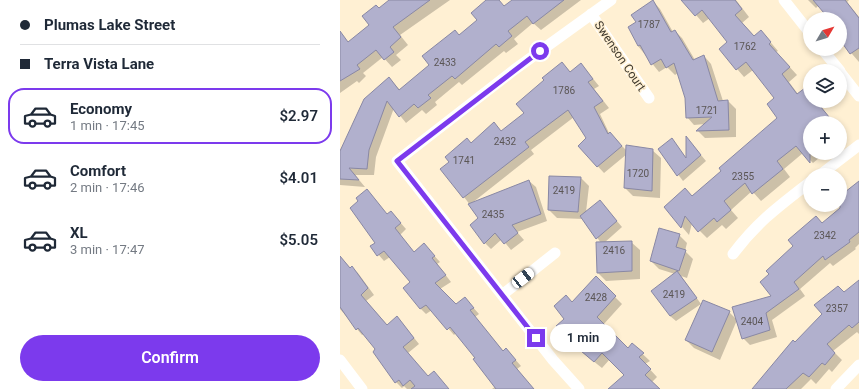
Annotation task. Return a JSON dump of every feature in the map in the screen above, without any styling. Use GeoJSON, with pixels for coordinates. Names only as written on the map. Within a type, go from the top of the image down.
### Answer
{"type":"FeatureCollection","features":[{"type":"Feature","properties":{"kind":"street"},"geometry":{"type":"LineString","coordinates":[[579,389],[553,360],[397,161],[514,70],[611,0]]}},
{"type":"Feature","properties":{"kind":"street"},"geometry":{"type":"LineString","coordinates":[[784,0],[803,24]]}},
{"type":"Feature","properties":{"kind":"street","name":"Swenson Court"},"geometry":{"type":"LineString","coordinates":[[591,14],[649,98]]}},
{"type":"Feature","properties":{"kind":"street"},"geometry":{"type":"LineString","coordinates":[[828,56],[834,64]]}},
{"type":"Feature","properties":{"kind":"street"},"geometry":{"type":"LineString","coordinates":[[847,80],[859,96]]}},
{"type":"Feature","properties":{"kind":"street"},"geometry":{"type":"LineString","coordinates":[[829,168],[859,144]]}},
{"type":"Feature","properties":{"kind":"street"},"geometry":{"type":"LineString","coordinates":[[733,254],[749,232],[765,217],[803,187]]}},
{"type":"Feature","properties":{"kind":"street"},"geometry":{"type":"LineString","coordinates":[[502,295],[555,253]]}},
{"type":"Feature","properties":{"kind":"street"},"geometry":{"type":"LineString","coordinates":[[340,360],[362,389]]}},
{"type":"Feature","properties":{"kind":"street"},"geometry":{"type":"LineString","coordinates":[[836,389],[859,365]]}},
{"type":"Feature","properties":{"kind":"building"},"geometry":{"type":"Polygon","coordinates":[[[389,0],[430,0],[393,27],[401,37],[390,47],[394,52],[384,60],[376,50],[357,65],[360,69],[340,81],[340,31],[348,42],[369,25],[362,16],[376,5],[379,8],[389,0]]]}},
{"type":"Feature","properties":{"kind":"building"},"geometry":{"type":"Polygon","coordinates":[[[486,0],[499,0],[504,6],[512,0],[564,0],[533,24],[527,16],[508,31],[512,36],[499,47],[496,44],[455,79],[452,76],[428,95],[431,98],[418,108],[414,104],[399,117],[387,101],[369,150],[367,169],[349,168],[359,180],[340,179],[340,151],[364,99],[389,77],[399,90],[429,65],[422,56],[455,30],[459,35],[477,20],[471,13],[486,0]]]}},
{"type":"Feature","properties":{"kind":"building"},"geometry":{"type":"Polygon","coordinates":[[[653,0],[671,32],[675,30],[693,60],[704,55],[718,101],[728,100],[729,130],[696,131],[712,117],[686,118],[685,98],[674,63],[666,68],[661,59],[651,65],[640,45],[638,46],[628,27],[636,22],[631,15],[653,0]]]}},
{"type":"Feature","properties":{"kind":"building"},"geometry":{"type":"Polygon","coordinates":[[[681,0],[735,0],[742,9],[735,15],[754,36],[761,30],[771,42],[769,44],[790,67],[782,74],[797,94],[803,90],[803,108],[822,108],[828,116],[803,116],[803,154],[796,146],[777,161],[783,169],[752,194],[745,183],[724,201],[731,210],[717,222],[714,218],[698,232],[685,216],[681,228],[664,207],[685,188],[692,196],[721,171],[719,168],[777,118],[767,104],[774,98],[746,62],[736,70],[719,49],[727,42],[702,10],[695,16],[681,0]]]}},
{"type":"Feature","properties":{"kind":"building"},"geometry":{"type":"Polygon","coordinates":[[[813,0],[845,0],[859,18],[859,48],[850,54],[847,50],[847,12],[823,12],[813,0]]]}},
{"type":"Feature","properties":{"kind":"building"},"geometry":{"type":"Polygon","coordinates":[[[562,62],[570,72],[581,63],[593,79],[588,82],[603,101],[594,107],[608,134],[610,132],[622,146],[597,167],[578,146],[586,138],[568,110],[525,142],[529,147],[463,198],[440,169],[449,162],[445,157],[467,138],[471,143],[494,122],[501,131],[524,113],[516,104],[544,80],[542,78],[562,62]]]}},
{"type":"Feature","properties":{"kind":"building"},"geometry":{"type":"Polygon","coordinates":[[[686,136],[701,155],[677,176],[658,149],[672,138],[686,158],[686,136]]]}},
{"type":"Feature","properties":{"kind":"building"},"geometry":{"type":"Polygon","coordinates":[[[626,145],[653,149],[652,191],[624,188],[626,145]]]}},
{"type":"Feature","properties":{"kind":"building"},"geometry":{"type":"Polygon","coordinates":[[[549,176],[581,177],[578,212],[548,210],[549,176]]]}},
{"type":"Feature","properties":{"kind":"building"},"geometry":{"type":"Polygon","coordinates":[[[529,180],[541,214],[512,225],[518,233],[504,244],[495,233],[484,244],[470,225],[478,218],[468,204],[529,180]]]}},
{"type":"Feature","properties":{"kind":"building"},"geometry":{"type":"Polygon","coordinates":[[[859,181],[859,232],[849,240],[850,242],[825,260],[823,256],[794,282],[799,289],[766,313],[770,330],[742,339],[732,307],[771,296],[760,282],[769,274],[766,271],[793,246],[788,240],[816,216],[822,223],[835,212],[847,212],[847,190],[859,181]]]}},
{"type":"Feature","properties":{"kind":"building"},"geometry":{"type":"Polygon","coordinates":[[[367,189],[387,214],[391,211],[401,223],[395,228],[414,252],[424,243],[435,256],[432,258],[446,275],[435,283],[456,304],[465,297],[474,308],[470,310],[503,351],[506,348],[516,360],[512,363],[534,389],[496,389],[473,359],[475,358],[450,327],[447,330],[426,305],[420,309],[403,288],[410,282],[384,251],[377,256],[370,246],[375,243],[350,208],[358,201],[356,198],[367,189]]]}},
{"type":"Feature","properties":{"kind":"building"},"geometry":{"type":"Polygon","coordinates":[[[600,200],[617,221],[596,239],[580,216],[600,200]]]}},
{"type":"Feature","properties":{"kind":"building"},"geometry":{"type":"Polygon","coordinates":[[[659,228],[680,234],[676,247],[686,250],[679,271],[650,261],[659,228]]]}},
{"type":"Feature","properties":{"kind":"building"},"geometry":{"type":"Polygon","coordinates":[[[632,241],[632,271],[597,273],[596,242],[632,241]]]}},
{"type":"Feature","properties":{"kind":"building"},"geometry":{"type":"Polygon","coordinates":[[[340,256],[350,268],[352,266],[368,288],[361,295],[387,325],[397,316],[414,338],[403,347],[428,376],[434,371],[449,389],[411,389],[415,386],[410,380],[403,386],[399,380],[395,383],[373,352],[375,349],[358,328],[356,330],[340,307],[340,256]]]}},
{"type":"Feature","properties":{"kind":"building"},"geometry":{"type":"Polygon","coordinates":[[[677,271],[697,298],[670,316],[651,291],[677,271]]]}},
{"type":"Feature","properties":{"kind":"building"},"geometry":{"type":"Polygon","coordinates":[[[596,276],[616,296],[597,317],[628,348],[632,343],[644,353],[639,357],[651,369],[645,375],[660,389],[608,389],[624,375],[602,353],[594,362],[574,345],[573,346],[556,326],[564,319],[554,306],[566,295],[572,302],[596,276]]]}},
{"type":"Feature","properties":{"kind":"building"},"geometry":{"type":"Polygon","coordinates":[[[859,280],[859,322],[852,328],[849,325],[827,344],[835,353],[825,365],[822,363],[809,377],[803,373],[786,389],[752,389],[793,340],[795,342],[822,314],[814,305],[838,286],[844,292],[859,280]]]}},
{"type":"Feature","properties":{"kind":"building"},"geometry":{"type":"Polygon","coordinates":[[[703,300],[730,311],[712,352],[685,340],[703,300]]]}},
{"type":"Feature","properties":{"kind":"route"},"geometry":{"type":"LineString","coordinates":[[536,338],[397,161],[540,51]]}}]}
